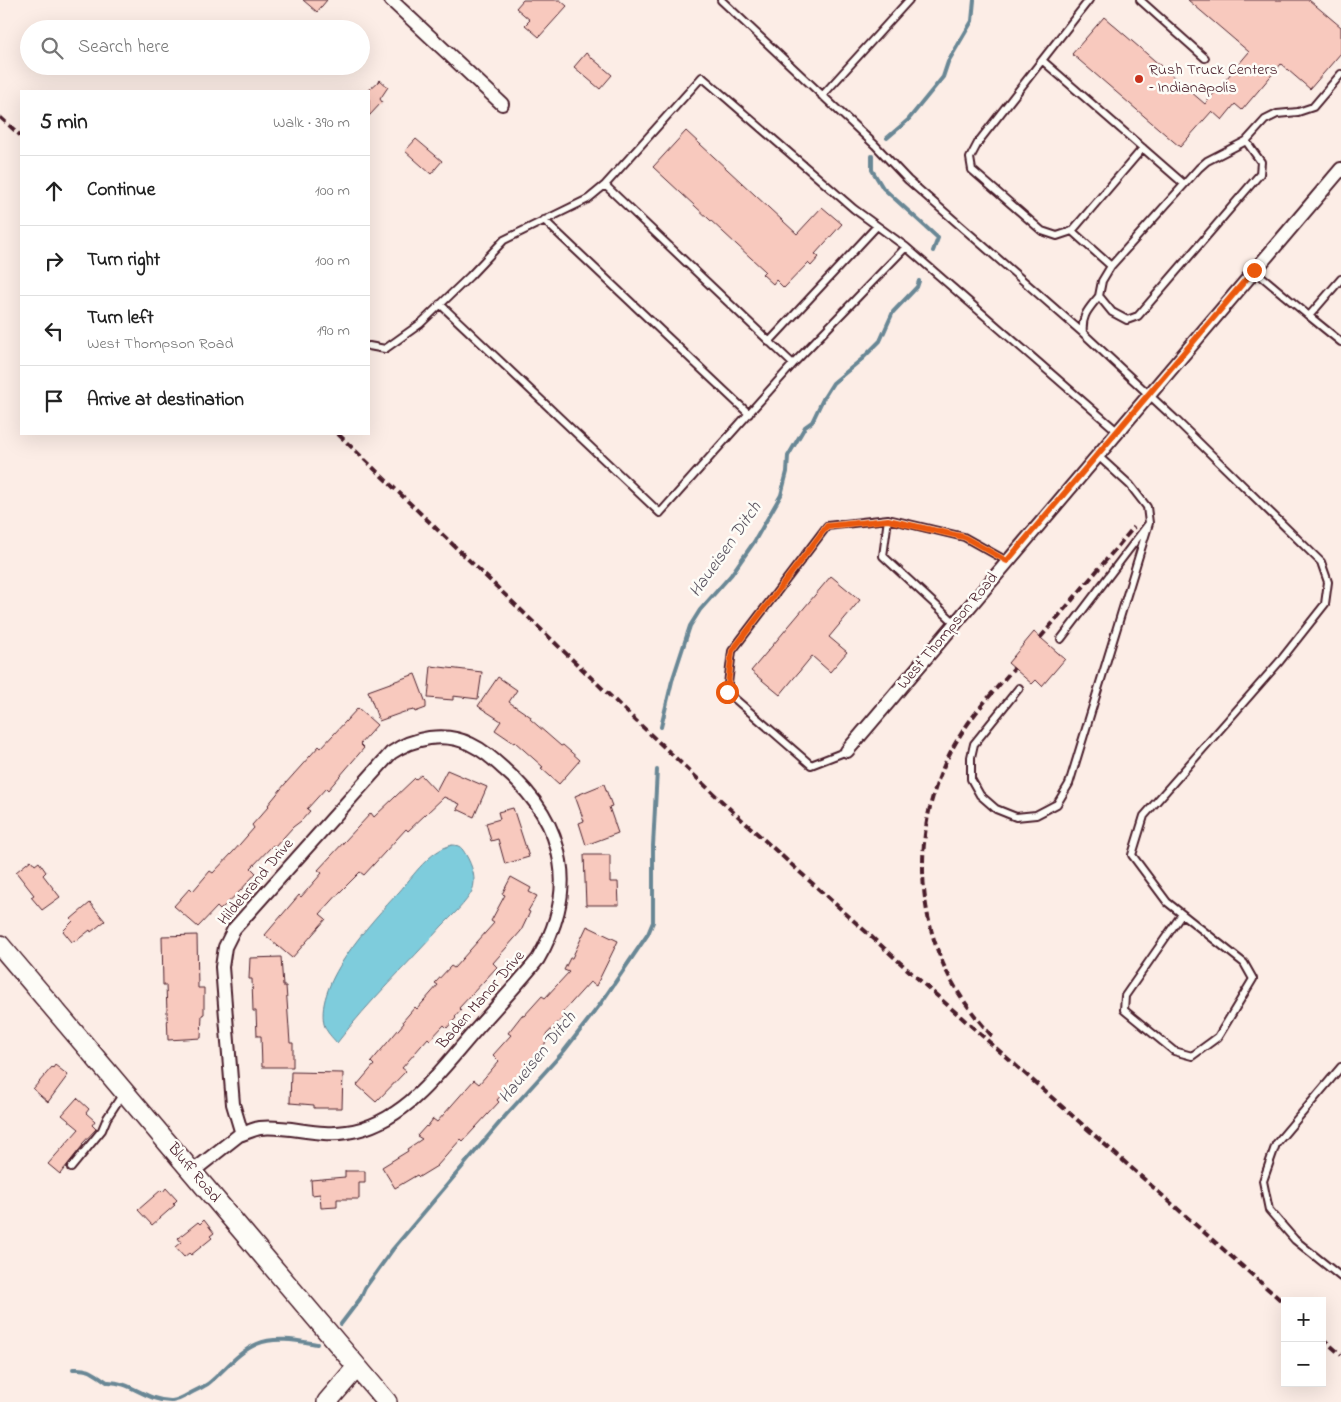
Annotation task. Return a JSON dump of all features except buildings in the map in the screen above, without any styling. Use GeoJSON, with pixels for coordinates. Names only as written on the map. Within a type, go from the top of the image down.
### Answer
{"type":"FeatureCollection","features":[{"type":"Feature","properties":{"kind":"main road","name":"Bluff Road"},"geometry":{"type":"LineString","coordinates":[[0,945],[387,1402]]}},
{"type":"Feature","properties":{"kind":"main road"},"geometry":{"type":"LineString","coordinates":[[327,1402],[357,1367]]}},
{"type":"Feature","properties":{"kind":"street"},"geometry":{"type":"LineString","coordinates":[[391,0],[502,104]]}},
{"type":"Feature","properties":{"kind":"street","name":"West Thompson Road"},"geometry":{"type":"LineString","coordinates":[[847,751],[1148,394],[1341,169]]}},
{"type":"Feature","properties":{"kind":"street","name":"Hildebrand Drive"},"geometry":{"type":"LineString","coordinates":[[242,1134],[233,1104],[222,967],[225,947],[229,938],[242,919],[382,761],[400,747],[431,738]]}},
{"type":"Feature","properties":{"kind":"street","name":"Baden Manor Drive"},"geometry":{"type":"LineString","coordinates":[[192,1172],[242,1134],[258,1128],[273,1127],[346,1133],[372,1125],[394,1114],[421,1092],[529,970],[545,946],[559,906],[561,876],[557,848],[548,824],[527,790],[487,754],[459,740],[431,738]]}},
{"type":"Feature","properties":{"kind":"lane"},"geometry":{"type":"LineString","coordinates":[[721,0],[875,146],[908,180],[1083,333],[1322,562],[1328,582],[1325,604],[1280,661],[1144,816],[1132,855],[1166,902],[1182,914],[1244,964],[1254,980],[1218,1037],[1192,1056],[1174,1051],[1124,1010],[1125,996],[1182,914]]}},
{"type":"Feature","properties":{"kind":"lane"},"geometry":{"type":"LineString","coordinates":[[822,96],[909,0]]}},
{"type":"Feature","properties":{"kind":"lane"},"geometry":{"type":"LineString","coordinates":[[1089,0],[979,141],[970,158],[972,170],[1042,231],[1057,236],[1072,232],[1143,148]]}},
{"type":"Feature","properties":{"kind":"lane"},"geometry":{"type":"LineString","coordinates":[[1140,0],[1205,58]]}},
{"type":"Feature","properties":{"kind":"lane"},"geometry":{"type":"LineString","coordinates":[[1042,61],[1184,184]]}},
{"type":"Feature","properties":{"kind":"lane"},"geometry":{"type":"LineString","coordinates":[[1083,333],[1082,322],[1084,317],[1100,296],[1102,281],[1110,266],[1184,184],[1207,161],[1246,141],[1265,120],[1277,114],[1298,112],[1313,107],[1341,74]]}},
{"type":"Feature","properties":{"kind":"lane"},"geometry":{"type":"LineString","coordinates":[[370,346],[384,349],[420,324],[504,240],[588,199],[605,185],[702,77],[854,209],[906,247],[1117,431]]}},
{"type":"Feature","properties":{"kind":"lane"},"geometry":{"type":"LineString","coordinates":[[1100,296],[1112,312],[1127,320],[1138,316],[1260,174],[1261,162],[1246,141]]}},
{"type":"Feature","properties":{"kind":"lane"},"geometry":{"type":"LineString","coordinates":[[605,185],[793,364]]}},
{"type":"Feature","properties":{"kind":"lane"},"geometry":{"type":"LineString","coordinates":[[544,220],[749,414]]}},
{"type":"Feature","properties":{"kind":"lane"},"geometry":{"type":"LineString","coordinates":[[770,342],[877,226]]}},
{"type":"Feature","properties":{"kind":"lane"},"geometry":{"type":"LineString","coordinates":[[1072,232],[1110,266]]}},
{"type":"Feature","properties":{"kind":"lane"},"geometry":{"type":"LineString","coordinates":[[440,304],[660,513],[793,364],[906,247]]}},
{"type":"Feature","properties":{"kind":"lane"},"geometry":{"type":"LineString","coordinates":[[1254,270],[1341,342]]}},
{"type":"Feature","properties":{"kind":"lane"},"geometry":{"type":"LineString","coordinates":[[1309,316],[1341,279]]}},
{"type":"Feature","properties":{"kind":"lane"},"geometry":{"type":"LineString","coordinates":[[1019,688],[974,744],[971,758],[971,779],[980,795],[996,809],[1016,817],[1036,815],[1057,804],[1069,784],[1149,522],[1147,507],[1130,485],[1097,455]]}},
{"type":"Feature","properties":{"kind":"lane"},"geometry":{"type":"LineString","coordinates":[[888,520],[883,556],[955,623]]}},
{"type":"Feature","properties":{"kind":"lane"},"geometry":{"type":"LineString","coordinates":[[847,751],[811,765],[727,692],[732,651],[827,526],[888,520],[964,537],[1007,561]]}},
{"type":"Feature","properties":{"kind":"lane"},"geometry":{"type":"LineString","coordinates":[[1061,639],[1149,522]]}},
{"type":"Feature","properties":{"kind":"lane"},"geometry":{"type":"LineString","coordinates":[[1341,1067],[1276,1144],[1264,1181],[1269,1210],[1295,1240],[1341,1277]]}},
{"type":"Feature","properties":{"kind":"lane"},"geometry":{"type":"LineString","coordinates":[[71,1168],[102,1130],[107,1118],[124,1092]]}},
{"type":"Feature","properties":{"kind":"water"},"geometry":{"type":"Polygon","coordinates":[[[452,845],[459,846],[462,849],[472,868],[474,882],[470,895],[375,998],[337,1043],[325,1027],[324,1007],[328,990],[337,971],[361,935],[422,864],[436,852],[452,845]]]}},
{"type":"Feature","properties":{"kind":"waterway","name":"Haueisen Ditch"},"geometry":{"type":"LineString","coordinates":[[887,138],[908,120],[943,77],[948,62],[972,21],[974,0]]}},
{"type":"Feature","properties":{"kind":"waterway","name":"Haueisen Ditch"},"geometry":{"type":"LineString","coordinates":[[872,156],[872,170],[883,188],[938,238],[933,251]]}},
{"type":"Feature","properties":{"kind":"waterway","name":"Haueisen Ditch"},"geometry":{"type":"LineString","coordinates":[[661,727],[672,681],[690,626],[700,610],[731,575],[754,542],[781,495],[787,472],[788,456],[805,427],[812,422],[833,383],[880,341],[893,312],[917,287],[919,281]]}},
{"type":"Feature","properties":{"kind":"waterway","name":"Haueisen Ditch"},"geometry":{"type":"LineString","coordinates":[[341,1324],[393,1249],[506,1115],[564,1051],[599,1006],[648,934],[653,922],[653,846],[657,770]]}},
{"type":"Feature","properties":{"kind":"waterway","name":"Haueisen Ditch"},"geometry":{"type":"LineString","coordinates":[[73,1369],[88,1370],[107,1382],[124,1385],[155,1398],[172,1401],[207,1384],[238,1356],[257,1344],[271,1340],[317,1344]]}},
{"type":"Feature","properties":{"kind":"railway"},"geometry":{"type":"LineString","coordinates":[[0,117],[20,135]]}},
{"type":"Feature","properties":{"kind":"railway"},"geometry":{"type":"LineString","coordinates":[[339,435],[730,809],[926,986],[1281,1300]]}},
{"type":"Feature","properties":{"kind":"railway"},"geometry":{"type":"LineString","coordinates":[[1040,638],[1134,527]]}},
{"type":"Feature","properties":{"kind":"railway"},"geometry":{"type":"LineString","coordinates":[[992,1036],[959,993],[937,949],[928,918],[924,887],[923,854],[934,792],[946,762],[961,734],[973,717],[1014,668]]}},
{"type":"Feature","properties":{"kind":"railway"},"geometry":{"type":"LineString","coordinates":[[1326,1342],[1341,1355]]}},
{"type":"Feature","properties":{"kind":"place","name":"Rush Truck Centers – Indianapolis"},"geometry":{"type":"Point","coordinates":[1139,79]}},
{"type":"Feature","properties":{"kind":"route"},"geometry":{"type":"LineString","coordinates":[[727,692],[732,651],[827,526],[888,520],[964,537],[1007,561],[1254,270]]}}]}
